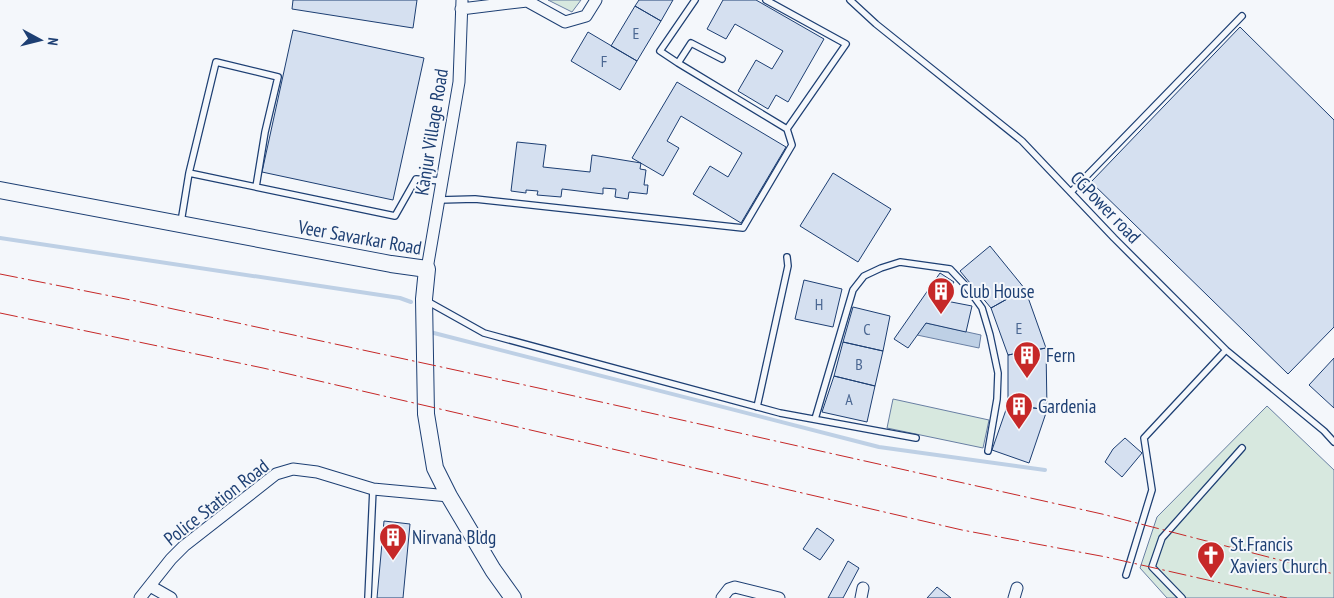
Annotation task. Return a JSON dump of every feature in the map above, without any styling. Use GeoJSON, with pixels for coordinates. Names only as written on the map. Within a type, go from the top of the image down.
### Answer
{"type":"FeatureCollection","features":[{"type":"Feature","properties":{"kind":"street"},"geometry":{"type":"LineString","coordinates":[[462,5],[527,2],[565,22],[586,16],[596,0]]}},
{"type":"Feature","properties":{"kind":"street","name":"Kanjur Village Road"},"geometry":{"type":"LineString","coordinates":[[422,268],[439,200],[459,82],[462,5]]}},
{"type":"Feature","properties":{"kind":"street","name":"Veer Savarkar Road"},"geometry":{"type":"LineString","coordinates":[[0,190],[396,265],[422,268],[426,414],[435,468],[448,496],[493,570],[513,598]]}},
{"type":"Feature","properties":{"kind":"street","name":"Police Station Road"},"geometry":{"type":"LineString","coordinates":[[140,598],[171,559],[184,546],[276,474],[294,469],[317,472],[373,489],[448,496]]}},
{"type":"Feature","properties":{"kind":"street"},"geometry":{"type":"LineString","coordinates":[[150,586],[171,598]]}},
{"type":"Feature","properties":{"kind":"street"},"geometry":{"type":"LineString","coordinates":[[722,598],[729,589],[735,587],[779,598]]}},
{"type":"Feature","properties":{"kind":"lane"},"geometry":{"type":"LineString","coordinates":[[439,200],[475,199],[742,228],[792,145],[787,129],[660,51],[695,0]]}},
{"type":"Feature","properties":{"kind":"lane"},"geometry":{"type":"LineString","coordinates":[[766,0],[846,44],[787,129]]}},
{"type":"Feature","properties":{"kind":"lane","name":"CGPower road"},"geometry":{"type":"LineString","coordinates":[[850,0],[876,24],[1022,141],[1114,238],[1226,350],[1334,442]]}},
{"type":"Feature","properties":{"kind":"lane"},"geometry":{"type":"LineString","coordinates":[[1071,192],[1242,16]]}},
{"type":"Feature","properties":{"kind":"lane"},"geometry":{"type":"LineString","coordinates":[[678,63],[691,42],[722,59]]}},
{"type":"Feature","properties":{"kind":"lane"},"geometry":{"type":"LineString","coordinates":[[180,224],[189,173],[216,62],[278,77],[265,132],[256,188]]}},
{"type":"Feature","properties":{"kind":"lane"},"geometry":{"type":"LineString","coordinates":[[189,173],[395,216],[416,179],[442,181]]}},
{"type":"Feature","properties":{"kind":"lane"},"geometry":{"type":"LineString","coordinates":[[757,407],[788,266],[787,257]]}},
{"type":"Feature","properties":{"kind":"lane"},"geometry":{"type":"LineString","coordinates":[[815,420],[852,290],[864,276],[900,262],[950,269],[966,286],[982,308],[990,334],[998,373],[997,399],[988,451]]}},
{"type":"Feature","properties":{"kind":"lane"},"geometry":{"type":"LineString","coordinates":[[424,299],[484,333],[780,413],[916,438]]}},
{"type":"Feature","properties":{"kind":"lane"},"geometry":{"type":"LineString","coordinates":[[1126,575],[1152,490],[1144,438],[1226,350]]}},
{"type":"Feature","properties":{"kind":"lane"},"geometry":{"type":"LineString","coordinates":[[1182,598],[1152,567],[1162,538],[1242,448]]}},
{"type":"Feature","properties":{"kind":"lane"},"geometry":{"type":"LineString","coordinates":[[368,598],[373,489]]}},
{"type":"Feature","properties":{"kind":"shaded area"},"geometry":{"type":"Polygon","coordinates":[[[548,0],[581,0],[572,12],[548,0]]]}},
{"type":"Feature","properties":{"kind":"shaded area"},"geometry":{"type":"Polygon","coordinates":[[[893,399],[989,420],[983,448],[887,428],[893,399]]]}},
{"type":"Feature","properties":{"kind":"shaded area"},"geometry":{"type":"Polygon","coordinates":[[[1267,406],[1334,470],[1334,598],[1167,598],[1140,568],[1157,517],[1267,406]]]}},
{"type":"Feature","properties":{"kind":"water"},"geometry":{"type":"Polygon","coordinates":[[[926,323],[981,335],[979,348],[917,335],[926,323]]]}},
{"type":"Feature","properties":{"kind":"building"},"geometry":{"type":"Polygon","coordinates":[[[293,0],[417,0],[413,28],[292,9],[293,0]]]}},
{"type":"Feature","properties":{"kind":"building"},"geometry":{"type":"Polygon","coordinates":[[[639,0],[673,0],[661,21],[635,6],[639,0]]]}},
{"type":"Feature","properties":{"kind":"building"},"geometry":{"type":"Polygon","coordinates":[[[723,0],[756,0],[824,39],[788,102],[776,95],[768,109],[738,91],[756,60],[772,69],[783,51],[735,24],[726,39],[707,29],[723,0]]]}},
{"type":"Feature","properties":{"kind":"building"},"geometry":{"type":"Polygon","coordinates":[[[635,6],[661,21],[637,61],[611,46],[635,6]]]}},
{"type":"Feature","properties":{"kind":"building"},"geometry":{"type":"Polygon","coordinates":[[[1240,27],[1334,120],[1334,327],[1288,374],[1091,182],[1240,27]]]}},
{"type":"Feature","properties":{"kind":"building"},"geometry":{"type":"Polygon","coordinates":[[[293,30],[424,58],[393,200],[262,172],[293,30]]]}},
{"type":"Feature","properties":{"kind":"building"},"geometry":{"type":"Polygon","coordinates":[[[588,32],[637,61],[620,90],[571,61],[588,32]]]}},
{"type":"Feature","properties":{"kind":"building"},"geometry":{"type":"Polygon","coordinates":[[[677,82],[786,147],[741,223],[693,194],[710,166],[728,177],[742,153],[681,116],[667,141],[679,148],[663,176],[632,158],[677,82]]]}},
{"type":"Feature","properties":{"kind":"building"},"geometry":{"type":"Polygon","coordinates":[[[517,142],[546,145],[543,167],[590,172],[592,155],[641,163],[640,169],[646,170],[644,185],[648,185],[647,194],[629,192],[628,199],[615,197],[616,189],[603,188],[603,194],[562,189],[561,197],[537,195],[538,191],[526,190],[526,193],[511,191],[517,142]]]}},
{"type":"Feature","properties":{"kind":"building"},"geometry":{"type":"Polygon","coordinates":[[[833,173],[891,209],[858,262],[800,226],[833,173]]]}},
{"type":"Feature","properties":{"kind":"building"},"geometry":{"type":"Polygon","coordinates":[[[990,246],[1025,289],[991,308],[960,271],[990,246]]]}},
{"type":"Feature","properties":{"kind":"building","name":"Club House"},"geometry":{"type":"Polygon","coordinates":[[[940,273],[954,282],[941,300],[972,306],[966,332],[926,323],[908,348],[894,339],[940,273]]]}},
{"type":"Feature","properties":{"kind":"building"},"geometry":{"type":"Polygon","coordinates":[[[804,280],[842,289],[833,327],[795,319],[804,280]]]}},
{"type":"Feature","properties":{"kind":"building"},"geometry":{"type":"Polygon","coordinates":[[[1025,289],[1046,348],[1008,355],[991,308],[1025,289]]]}},
{"type":"Feature","properties":{"kind":"building"},"geometry":{"type":"Polygon","coordinates":[[[853,307],[890,316],[883,351],[843,342],[853,307]]]}},
{"type":"Feature","properties":{"kind":"building"},"geometry":{"type":"Polygon","coordinates":[[[843,342],[883,351],[875,386],[834,376],[843,342]]]}},
{"type":"Feature","properties":{"kind":"building","name":"Fern"},"geometry":{"type":"Polygon","coordinates":[[[1046,348],[1047,410],[1008,404],[1008,355],[1046,348]]]}},
{"type":"Feature","properties":{"kind":"building"},"geometry":{"type":"Polygon","coordinates":[[[1334,358],[1334,408],[1309,385],[1334,358]]]}},
{"type":"Feature","properties":{"kind":"building"},"geometry":{"type":"Polygon","coordinates":[[[834,376],[875,386],[867,422],[822,412],[834,376]]]}},
{"type":"Feature","properties":{"kind":"building","name":"Gardenia"},"geometry":{"type":"Polygon","coordinates":[[[1008,404],[1047,410],[1029,463],[992,450],[1008,404]]]}},
{"type":"Feature","properties":{"kind":"building"},"geometry":{"type":"Polygon","coordinates":[[[1125,438],[1142,453],[1122,477],[1105,462],[1113,449],[1125,438]]]}},
{"type":"Feature","properties":{"kind":"building","name":"Nirvana Bldg"},"geometry":{"type":"Polygon","coordinates":[[[384,521],[410,524],[403,598],[377,598],[384,521]]]}},
{"type":"Feature","properties":{"kind":"building"},"geometry":{"type":"Polygon","coordinates":[[[817,528],[834,540],[820,560],[803,549],[817,528]]]}},
{"type":"Feature","properties":{"kind":"building"},"geometry":{"type":"Polygon","coordinates":[[[848,561],[859,568],[843,598],[828,598],[848,561]]]}},
{"type":"Feature","properties":{"kind":"building"},"geometry":{"type":"Polygon","coordinates":[[[937,587],[951,598],[927,598],[937,587]]]}},
{"type":"Feature","properties":{"kind":"waterway"},"geometry":{"type":"LineString","coordinates":[[0,238],[400,298],[411,302]]}},
{"type":"Feature","properties":{"kind":"waterway"},"geometry":{"type":"LineString","coordinates":[[430,332],[879,447],[1045,470]]}},
{"type":"Feature","properties":{"kind":"power"},"geometry":{"type":"LineString","coordinates":[[0,274],[141,302],[543,389],[1102,514],[1334,574]]}},
{"type":"Feature","properties":{"kind":"power"},"geometry":{"type":"LineString","coordinates":[[0,313],[263,368],[962,530],[1106,557],[1287,598]]}},
{"type":"Feature","properties":{"kind":"place","name":"Club House"},"geometry":{"type":"Point","coordinates":[941,315]}},
{"type":"Feature","properties":{"kind":"place","name":"Fern"},"geometry":{"type":"Point","coordinates":[1027,379]}},
{"type":"Feature","properties":{"kind":"place","name":"Gardenia"},"geometry":{"type":"Point","coordinates":[1019,430]}},
{"type":"Feature","properties":{"kind":"place","name":"Nirvana Bldg"},"geometry":{"type":"Point","coordinates":[393,561]}},
{"type":"Feature","properties":{"kind":"place","name":"St.Francis Xaviers Church"},"geometry":{"type":"Point","coordinates":[1211,579]}}]}
